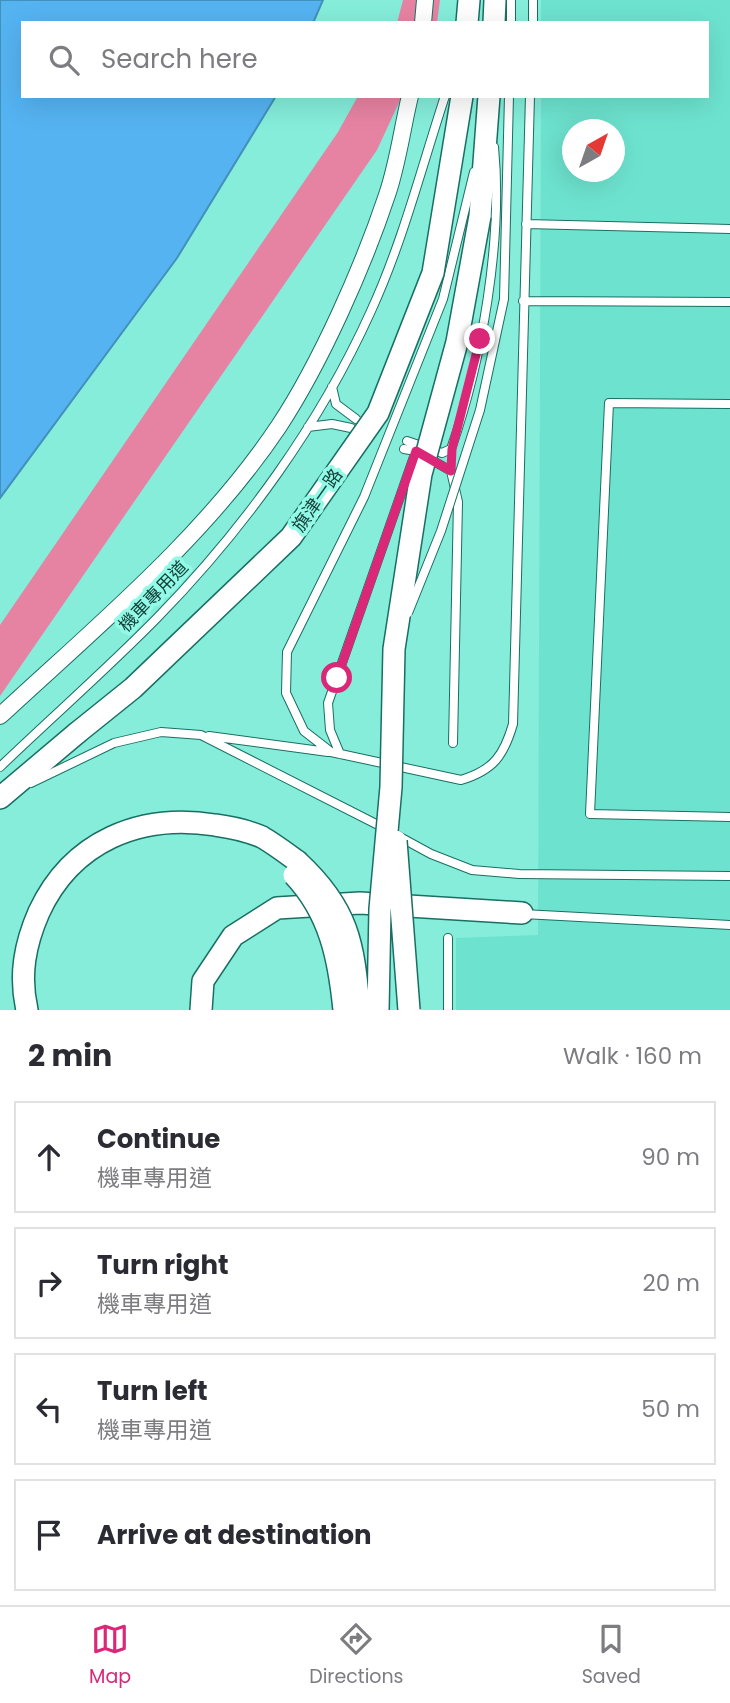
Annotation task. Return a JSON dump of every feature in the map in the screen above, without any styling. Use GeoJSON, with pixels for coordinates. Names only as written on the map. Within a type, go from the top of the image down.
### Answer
{"type":"FeatureCollection","features":[{"type":"Feature","properties":{"kind":"street"},"geometry":{"type":"LineString","coordinates":[[423,21],[425,0]]}},
{"type":"Feature","properties":{"kind":"street"},"geometry":{"type":"LineString","coordinates":[[467,21],[469,0]]}},
{"type":"Feature","properties":{"kind":"street"},"geometry":{"type":"LineString","coordinates":[[494,21],[495,0]]}},
{"type":"Feature","properties":{"kind":"street"},"geometry":{"type":"LineString","coordinates":[[0,716],[159,568],[215,508],[279,425],[333,328],[387,194],[410,98]]}},
{"type":"Feature","properties":{"kind":"street","name":"旗津一路"},"geometry":{"type":"LineString","coordinates":[[0,798],[133,688],[291,537],[378,413],[433,273],[462,98]]}},
{"type":"Feature","properties":{"kind":"street"},"geometry":{"type":"LineString","coordinates":[[378,1010],[380,909],[391,787],[394,649],[421,474],[457,342],[480,216],[489,98]]}},
{"type":"Feature","properties":{"kind":"street"},"geometry":{"type":"LineString","coordinates":[[391,787],[409,1010]]}},
{"type":"Feature","properties":{"kind":"street"},"geometry":{"type":"LineString","coordinates":[[27,1010],[22,990],[23,962],[30,933],[46,897],[66,870],[95,845],[135,827],[197,822],[261,837],[324,886],[347,928],[356,972],[359,1010]]}},
{"type":"Feature","properties":{"kind":"street"},"geometry":{"type":"LineString","coordinates":[[38,1010],[35,966],[45,928],[67,889],[96,860],[136,840],[183,831],[228,838],[254,846],[293,864],[312,893],[332,934],[344,1010]]}},
{"type":"Feature","properties":{"kind":"street"},"geometry":{"type":"LineString","coordinates":[[201,1010],[203,981],[233,936],[277,908],[360,903],[522,914]]}},
{"type":"Feature","properties":{"kind":"lane"},"geometry":{"type":"LineString","coordinates":[[510,21],[511,0]]}},
{"type":"Feature","properties":{"kind":"lane"},"geometry":{"type":"LineString","coordinates":[[533,0],[533,21]]}},
{"type":"Feature","properties":{"kind":"lane","name":"機車專用道"},"geometry":{"type":"LineString","coordinates":[[0,767],[158,617],[237,528],[308,428],[371,313],[405,230],[443,98]]}},
{"type":"Feature","properties":{"kind":"lane"},"geometry":{"type":"LineString","coordinates":[[453,743],[458,502],[451,471],[452,449],[477,360],[491,256],[496,166],[489,98]]}},
{"type":"Feature","properties":{"kind":"lane"},"geometry":{"type":"LineString","coordinates":[[394,649],[449,507],[480,410],[504,299],[509,98]]}},
{"type":"Feature","properties":{"kind":"lane"},"geometry":{"type":"LineString","coordinates":[[0,798],[114,743],[161,732],[336,753],[461,780],[477,775],[504,753],[513,724],[530,98]]}},
{"type":"Feature","properties":{"kind":"lane"},"geometry":{"type":"LineString","coordinates":[[336,753],[304,731],[286,693],[287,652],[364,497],[443,299],[487,119]]}},
{"type":"Feature","properties":{"kind":"lane"},"geometry":{"type":"LineString","coordinates":[[526,223],[730,229]]}},
{"type":"Feature","properties":{"kind":"lane"},"geometry":{"type":"LineString","coordinates":[[523,301],[730,302]]}},
{"type":"Feature","properties":{"kind":"lane"},"geometry":{"type":"LineString","coordinates":[[331,387],[336,404],[356,419]]}},
{"type":"Feature","properties":{"kind":"lane"},"geometry":{"type":"LineString","coordinates":[[730,404],[609,403],[590,814],[730,817]]}},
{"type":"Feature","properties":{"kind":"lane"},"geometry":{"type":"LineString","coordinates":[[308,428],[332,424],[351,428]]}},
{"type":"Feature","properties":{"kind":"lane"},"geometry":{"type":"LineString","coordinates":[[451,471],[406,445],[434,452],[452,449]]}},
{"type":"Feature","properties":{"kind":"lane"},"geometry":{"type":"LineString","coordinates":[[336,753],[330,730],[328,703],[416,451]]}},
{"type":"Feature","properties":{"kind":"lane"},"geometry":{"type":"LineString","coordinates":[[201,735],[346,806],[431,854],[472,870],[519,874],[730,876]]}},
{"type":"Feature","properties":{"kind":"lane"},"geometry":{"type":"LineString","coordinates":[[522,914],[730,925]]}},
{"type":"Feature","properties":{"kind":"lane"},"geometry":{"type":"LineString","coordinates":[[448,937],[448,1010]]}},
{"type":"Feature","properties":{"kind":"shaded area"},"geometry":{"type":"Polygon","coordinates":[[[403,0],[440,0],[437,21],[398,21],[403,0]]]}},
{"type":"Feature","properties":{"kind":"shaded area"},"geometry":{"type":"Polygon","coordinates":[[[541,0],[730,0],[730,1010],[456,1010],[456,938],[538,935],[541,98],[709,98],[709,21],[541,21],[541,0]]]}},
{"type":"Feature","properties":{"kind":"shaded area"},"geometry":{"type":"Polygon","coordinates":[[[357,98],[401,98],[377,150],[0,696],[0,625],[338,132],[357,98]]]}},
{"type":"Feature","properties":{"kind":"water"},"geometry":{"type":"Polygon","coordinates":[[[0,0],[323,0],[314,21],[21,21],[21,98],[275,98],[177,258],[0,498],[0,0]]]}},
{"type":"Feature","properties":{"kind":"route"},"geometry":{"type":"LineString","coordinates":[[337,678],[416,451],[443,464],[451,471],[452,449],[477,360],[480,339]]}}]}
